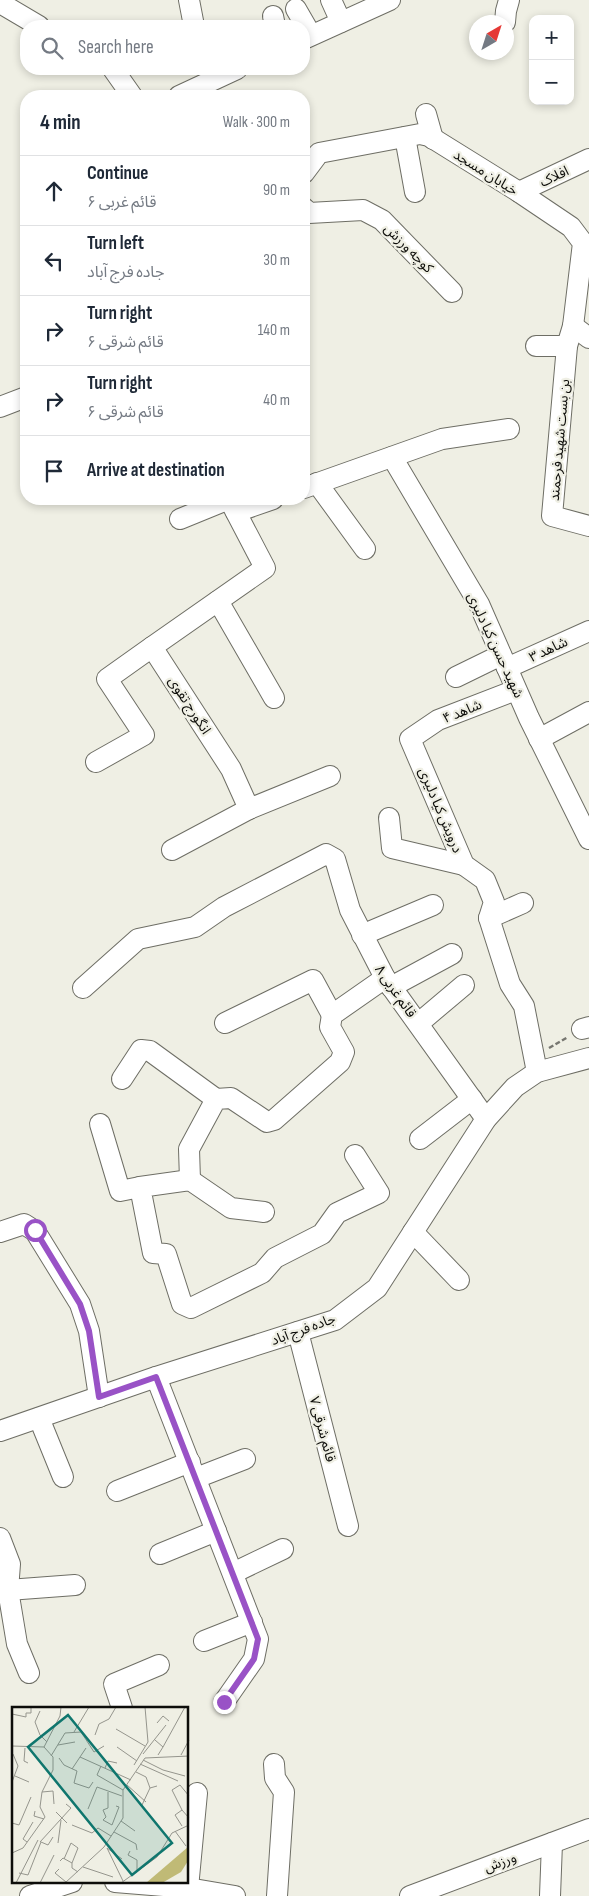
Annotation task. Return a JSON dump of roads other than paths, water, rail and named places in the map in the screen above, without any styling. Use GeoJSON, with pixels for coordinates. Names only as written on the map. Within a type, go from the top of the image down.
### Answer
{"type":"FeatureCollection","features":[{"type":"Feature","properties":{"kind":"street"},"geometry":{"type":"LineString","coordinates":[[189,0],[193,20]]}},
{"type":"Feature","properties":{"kind":"street"},"geometry":{"type":"LineString","coordinates":[[331,0],[341,22]]}},
{"type":"Feature","properties":{"kind":"street"},"geometry":{"type":"LineString","coordinates":[[310,36],[390,0]]}},
{"type":"Feature","properties":{"kind":"street"},"geometry":{"type":"LineString","coordinates":[[506,15],[509,0]]}},
{"type":"Feature","properties":{"kind":"street"},"geometry":{"type":"LineString","coordinates":[[0,3],[29,20]]}},
{"type":"Feature","properties":{"kind":"street"},"geometry":{"type":"LineString","coordinates":[[296,10],[300,20]]}},
{"type":"Feature","properties":{"kind":"street"},"geometry":{"type":"LineString","coordinates":[[117,75],[128,90]]}},
{"type":"Feature","properties":{"kind":"street"},"geometry":{"type":"LineString","coordinates":[[186,90],[202,76]]}},
{"type":"Feature","properties":{"kind":"street"},"geometry":{"type":"LineString","coordinates":[[426,114],[433,139]]}},
{"type":"Feature","properties":{"kind":"street","name":"خیابان مسجد"},"geometry":{"type":"LineString","coordinates":[[310,165],[319,153],[420,134],[433,139],[519,192],[571,227],[583,243],[585,270],[581,332]]}},
{"type":"Feature","properties":{"kind":"street"},"geometry":{"type":"LineString","coordinates":[[405,137],[415,192]]}},
{"type":"Feature","properties":{"kind":"street","name":"افلاک"},"geometry":{"type":"LineString","coordinates":[[519,192],[589,159]]}},
{"type":"Feature","properties":{"kind":"street","name":"کوچه ورزش"},"geometry":{"type":"LineString","coordinates":[[310,214],[363,210],[382,220],[452,292]]}},
{"type":"Feature","properties":{"kind":"street","name":"بن بست شهید فرحمند"},"geometry":{"type":"LineString","coordinates":[[581,332],[567,346],[552,516],[589,526]]}},
{"type":"Feature","properties":{"kind":"street"},"geometry":{"type":"LineString","coordinates":[[536,346],[567,346]]}},
{"type":"Feature","properties":{"kind":"street"},"geometry":{"type":"LineString","coordinates":[[0,407],[20,399]]}},
{"type":"Feature","properties":{"kind":"street"},"geometry":{"type":"LineString","coordinates":[[365,549],[310,485],[442,439],[509,429]]}},
{"type":"Feature","properties":{"kind":"street","name":"شهید حسن کیا دلیری"},"geometry":{"type":"LineString","coordinates":[[392,457],[479,604],[516,690],[589,839]]}},
{"type":"Feature","properties":{"kind":"street"},"geometry":{"type":"LineString","coordinates":[[180,519],[225,505]]}},
{"type":"Feature","properties":{"kind":"street"},"geometry":{"type":"LineString","coordinates":[[96,762],[144,735],[107,679],[265,568],[232,505]]}},
{"type":"Feature","properties":{"kind":"street"},"geometry":{"type":"LineString","coordinates":[[218,601],[274,698]]}},
{"type":"Feature","properties":{"kind":"street","name":"شاهد ۳"},"geometry":{"type":"LineString","coordinates":[[456,677],[504,662],[589,631]]}},
{"type":"Feature","properties":{"kind":"street","name":"انگورج تقوی"},"geometry":{"type":"LineString","coordinates":[[152,647],[231,769],[249,809]]}},
{"type":"Feature","properties":{"kind":"street","name":"شاهد ۴"},"geometry":{"type":"LineString","coordinates":[[410,739],[438,720],[516,690]]}},
{"type":"Feature","properties":{"kind":"street"},"geometry":{"type":"LineString","coordinates":[[539,739],[589,712]]}},
{"type":"Feature","properties":{"kind":"street","name":"درویش کیا دلیری"},"geometry":{"type":"LineString","coordinates":[[410,739],[464,865],[485,880],[494,902],[489,918],[510,984],[524,1006],[536,1064]]}},
{"type":"Feature","properties":{"kind":"street"},"geometry":{"type":"LineString","coordinates":[[172,850],[249,809],[330,776]]}},
{"type":"Feature","properties":{"kind":"street"},"geometry":{"type":"LineString","coordinates":[[389,818],[392,848],[464,865]]}},
{"type":"Feature","properties":{"kind":"street","name":"قائم غربی ۸"},"geometry":{"type":"LineString","coordinates":[[83,988],[138,938],[195,927],[224,907],[326,854],[335,859],[350,910],[388,982],[486,1119]]}},
{"type":"Feature","properties":{"kind":"street"},"geometry":{"type":"LineString","coordinates":[[489,918],[523,904]]}},
{"type":"Feature","properties":{"kind":"street"},"geometry":{"type":"LineString","coordinates":[[362,935],[433,905]]}},
{"type":"Feature","properties":{"kind":"street"},"geometry":{"type":"LineString","coordinates":[[332,1015],[388,982],[452,954]]}},
{"type":"Feature","properties":{"kind":"street"},"geometry":{"type":"LineString","coordinates":[[122,1079],[141,1050],[150,1051],[216,1099],[232,1098],[266,1122],[274,1120],[340,1062],[344,1052],[330,1027],[332,1015],[313,980],[226,1023]]}},
{"type":"Feature","properties":{"kind":"street"},"geometry":{"type":"LineString","coordinates":[[419,1023],[464,985]]}},
{"type":"Feature","properties":{"kind":"street","name":"جاده فرج آباد"},"geometry":{"type":"LineString","coordinates":[[0,1431],[156,1377],[335,1320],[377,1288],[486,1119],[536,1064],[589,1058]]}},
{"type":"Feature","properties":{"kind":"street"},"geometry":{"type":"LineString","coordinates":[[190,1180],[189,1149],[216,1099]]}},
{"type":"Feature","properties":{"kind":"street"},"geometry":{"type":"LineString","coordinates":[[420,1138],[472,1099]]}},
{"type":"Feature","properties":{"kind":"street"},"geometry":{"type":"LineString","coordinates":[[100,1124],[120,1191],[190,1180],[231,1208],[264,1212]]}},
{"type":"Feature","properties":{"kind":"street"},"geometry":{"type":"LineString","coordinates":[[140,1187],[153,1254],[166,1254],[182,1304],[191,1308],[262,1273],[275,1258],[322,1234],[337,1213],[379,1193],[355,1155]]}},
{"type":"Feature","properties":{"kind":"street"},"geometry":{"type":"LineString","coordinates":[[0,1232],[24,1224],[35,1230],[80,1304],[89,1331],[99,1397]]}},
{"type":"Feature","properties":{"kind":"street"},"geometry":{"type":"LineString","coordinates":[[413,1232],[459,1280]]}},
{"type":"Feature","properties":{"kind":"street","name":"قائم شرقی ۷"},"geometry":{"type":"LineString","coordinates":[[298,1332],[348,1526]]}},
{"type":"Feature","properties":{"kind":"street"},"geometry":{"type":"LineString","coordinates":[[156,1377],[258,1639],[254,1659],[224,1702]]}},
{"type":"Feature","properties":{"kind":"street"},"geometry":{"type":"LineString","coordinates":[[39,1418],[63,1478]]}},
{"type":"Feature","properties":{"kind":"street"},"geometry":{"type":"LineString","coordinates":[[117,1491],[193,1470],[245,1459]]}},
{"type":"Feature","properties":{"kind":"street"},"geometry":{"type":"LineString","coordinates":[[160,1554],[216,1530]]}},
{"type":"Feature","properties":{"kind":"street"},"geometry":{"type":"LineString","coordinates":[[0,1538],[10,1564],[8,1590],[17,1644],[29,1673]]}},
{"type":"Feature","properties":{"kind":"street"},"geometry":{"type":"LineString","coordinates":[[232,1573],[282,1549]]}},
{"type":"Feature","properties":{"kind":"street"},"geometry":{"type":"LineString","coordinates":[[8,1590],[75,1585]]}},
{"type":"Feature","properties":{"kind":"street"},"geometry":{"type":"LineString","coordinates":[[204,1641],[252,1622]]}},
{"type":"Feature","properties":{"kind":"street"},"geometry":{"type":"LineString","coordinates":[[122,1707],[114,1684],[159,1665]]}},
{"type":"Feature","properties":{"kind":"street"},"geometry":{"type":"LineString","coordinates":[[274,1764],[276,1778],[284,1792],[277,1896]]}},
{"type":"Feature","properties":{"kind":"street"},"geometry":{"type":"LineString","coordinates":[[189,1877],[197,1793]]}},
{"type":"Feature","properties":{"kind":"street","name":"ورزش"},"geometry":{"type":"LineString","coordinates":[[410,1896],[589,1829]]}},
{"type":"Feature","properties":{"kind":"street"},"geometry":{"type":"LineString","coordinates":[[550,1896],[552,1843]]}},
{"type":"Feature","properties":{"kind":"street"},"geometry":{"type":"LineString","coordinates":[[39,1890],[64,1884]]}},
{"type":"Feature","properties":{"kind":"street"},"geometry":{"type":"LineString","coordinates":[[139,1884],[188,1888],[235,1896]]}},
{"type":"Feature","properties":{"kind":"street"},"geometry":{"type":"LineString","coordinates":[[188,1884],[188,1888]]}}]}
